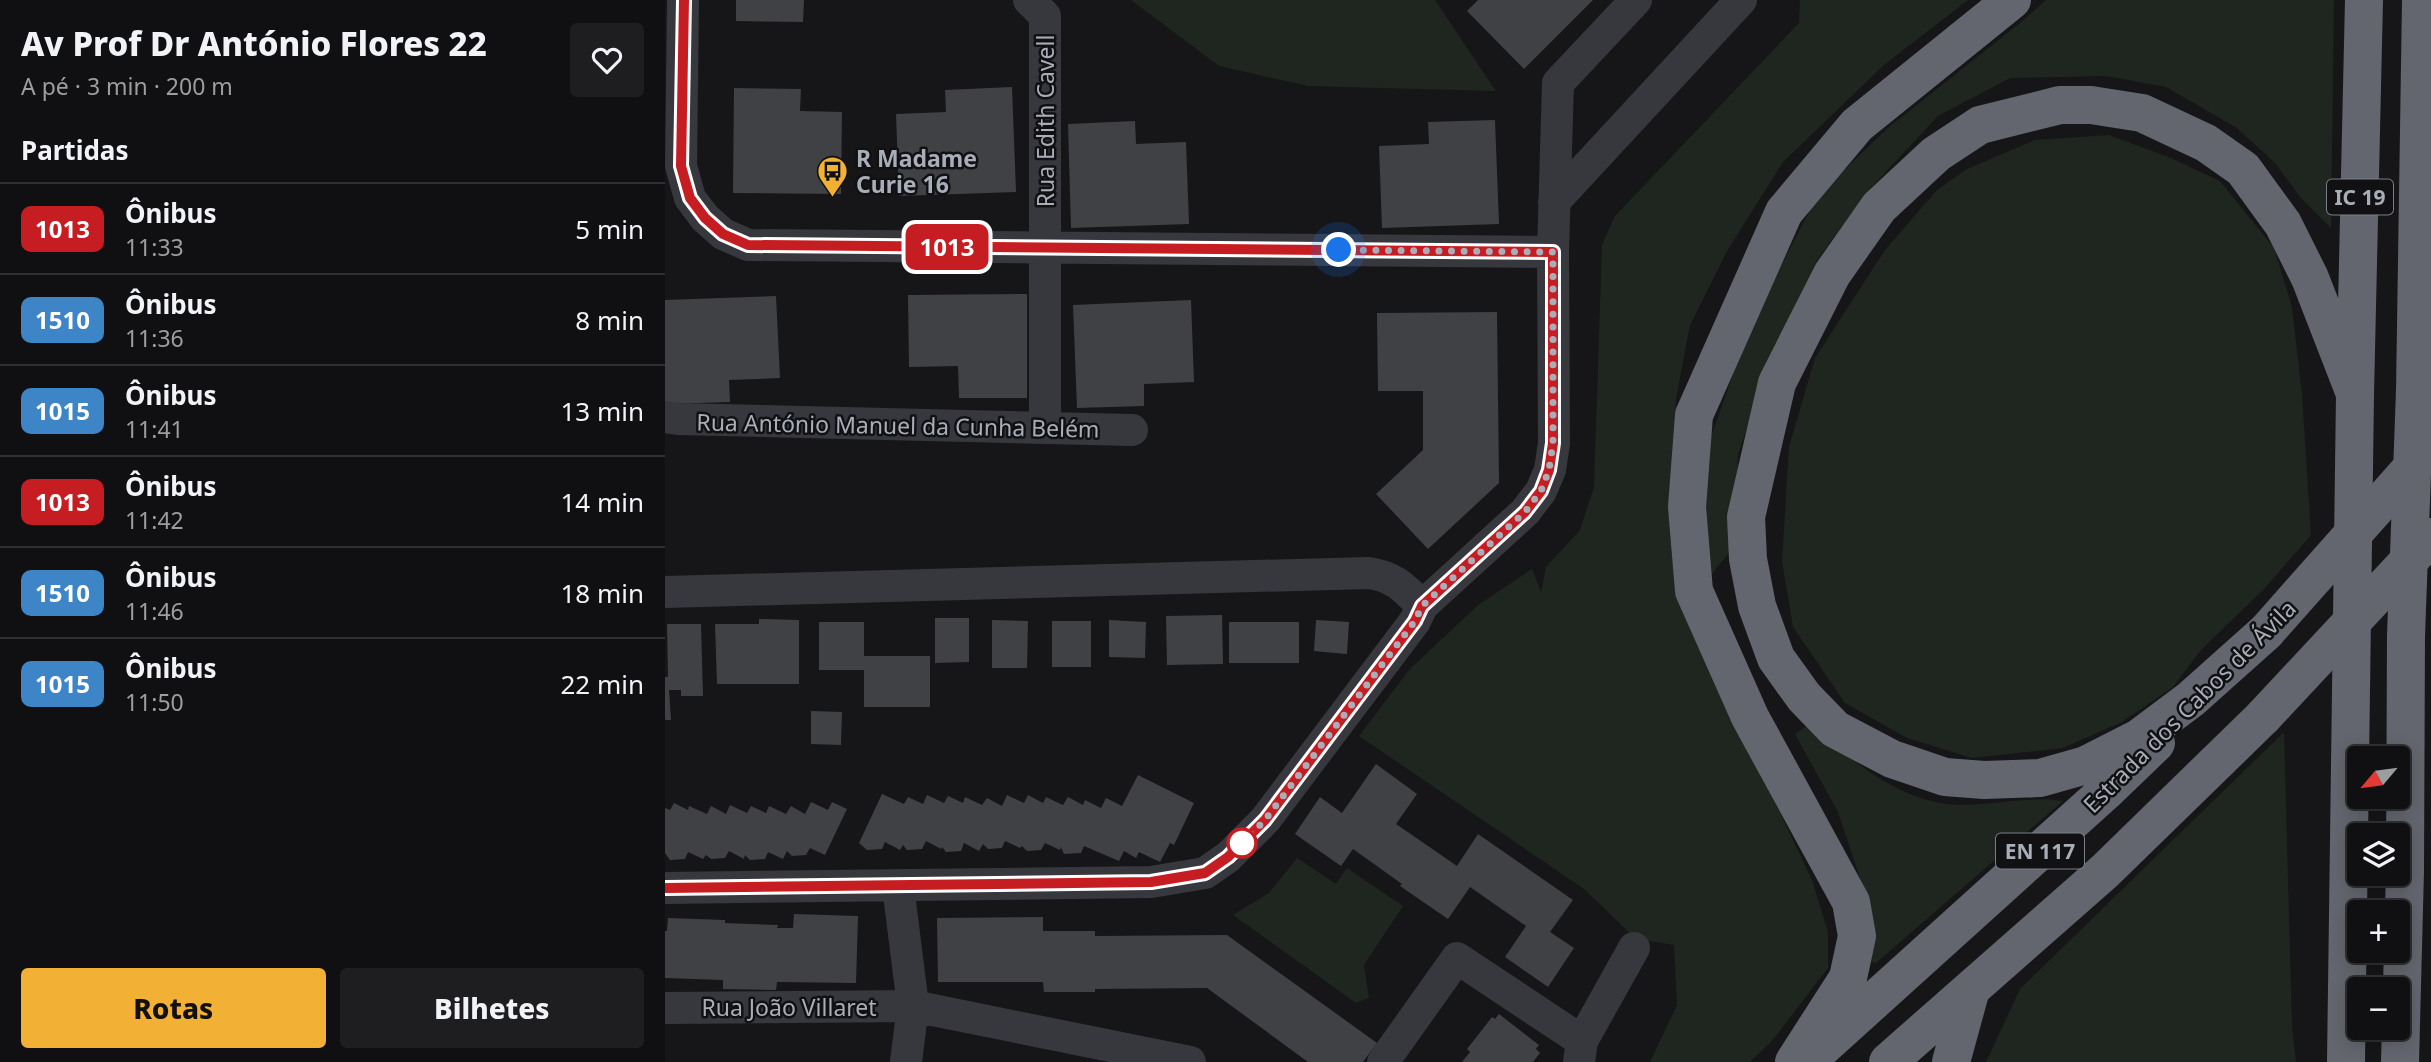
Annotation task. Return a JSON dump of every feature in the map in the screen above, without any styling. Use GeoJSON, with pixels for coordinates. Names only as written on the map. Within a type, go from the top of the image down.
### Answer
{"type":"FeatureCollection","features":[{"type":"Feature","properties":{"kind":"highway"},"geometry":{"type":"LineString","coordinates":[[1794,1062],[1848,978],[1857,936],[1851,902],[1750,717],[1694,591],[1687,508],[1694,415],[1784,212],[1857,125],[2012,0]]}},
{"type":"Feature","properties":{"kind":"highway","name":"IC 19"},"geometry":{"type":"LineString","coordinates":[[2346,1062],[2355,394],[2364,0]]}},
{"type":"Feature","properties":{"kind":"highway","name":"IC 19"},"geometry":{"type":"LineString","coordinates":[[2400,1062],[2405,871],[2406,636],[2415,391],[2421,0]]}},
{"type":"Feature","properties":{"kind":"highway"},"geometry":{"type":"LineString","coordinates":[[2266,632],[2191,699],[2139,738],[2086,765],[2040,778],[1984,780],[1945,777],[1892,759],[1835,729],[1804,697],[1776,658],[1757,606],[1748,559],[1746,517],[1777,383],[1840,263],[1879,207],[1936,154],[1980,125],[2060,105],[2081,105],[2142,113],[2206,143],[2243,169],[2283,224],[2310,278],[2355,394]]}},
{"type":"Feature","properties":{"kind":"highway","name":"Estrada dos Cabos de Ávila"},"geometry":{"type":"LineString","coordinates":[[1806,1062],[2105,792],[2199,702],[2266,632],[2431,446]]}},
{"type":"Feature","properties":{"kind":"highway","name":"EN 117"},"geometry":{"type":"LineString","coordinates":[[1888,1062],[2105,871],[2263,718],[2431,537]]}},
{"type":"Feature","properties":{"kind":"highway"},"geometry":{"type":"LineString","coordinates":[[2406,636],[2431,719]]}},
{"type":"Feature","properties":{"kind":"highway"},"geometry":{"type":"LineString","coordinates":[[1951,1062],[1972,989]]}},
{"type":"Feature","properties":{"kind":"street"},"geometry":{"type":"LineString","coordinates":[[684,0],[681,166],[690,198],[705,218],[723,234],[748,245],[1553,252]]}},
{"type":"Feature","properties":{"kind":"street","name":"Rua Edith Cavell"},"geometry":{"type":"LineString","coordinates":[[1029,0],[1045,16],[1045,428]]}},
{"type":"Feature","properties":{"kind":"street"},"geometry":{"type":"LineString","coordinates":[[665,888],[1151,882],[1205,873],[1228,857],[1265,820],[1415,621],[1422,606],[1525,512],[1541,491],[1549,470],[1553,443],[1553,252],[1558,83],[1636,0]]}},
{"type":"Feature","properties":{"kind":"street"},"geometry":{"type":"LineString","coordinates":[[1554,202],[1741,0]]}},
{"type":"Feature","properties":{"kind":"street","name":"Rua António Manuel da Cunha Belém"},"geometry":{"type":"LineString","coordinates":[[665,416],[678,419],[1132,430]]}},
{"type":"Feature","properties":{"kind":"street"},"geometry":{"type":"LineString","coordinates":[[665,592],[1369,573],[1385,576],[1398,583],[1422,606]]}},
{"type":"Feature","properties":{"kind":"street","name":"Rua João Villaret"},"geometry":{"type":"LineString","coordinates":[[898,886],[913,1006],[907,1062]]}},
{"type":"Feature","properties":{"kind":"street"},"geometry":{"type":"LineString","coordinates":[[1383,1062],[1457,958],[1581,1052],[1634,948]]}},
{"type":"Feature","properties":{"kind":"street"},"geometry":{"type":"LineString","coordinates":[[913,1006],[1190,1062]]}},
{"type":"Feature","properties":{"kind":"street","name":"Rua João Villaret"},"geometry":{"type":"LineString","coordinates":[[665,1008],[913,1006]]}},
{"type":"Feature","properties":{"kind":"shaded area"},"geometry":{"type":"Polygon","coordinates":[[[1131,0],[1435,0],[1496,91],[1308,86],[1219,66],[1131,0]]]}},
{"type":"Feature","properties":{"kind":"shaded area"},"geometry":{"type":"Polygon","coordinates":[[[1800,0],[1968,0],[1884,65],[1783,162],[1727,251],[1690,325],[1676,399],[1675,592],[1812,880],[1828,932],[1828,968],[1772,1041],[1750,1062],[1650,1062],[1677,1005],[1674,945],[1636,939],[1584,889],[1359,736],[1409,670],[1478,605],[1532,569],[1541,592],[1546,567],[1580,530],[1594,487],[1602,245],[1615,216],[1799,23],[1800,0]]]}},
{"type":"Feature","properties":{"kind":"shaded area"},"geometry":{"type":"Polygon","coordinates":[[[2046,0],[2334,0],[2331,228],[2300,197],[2276,164],[2237,128],[2166,87],[2106,76],[2010,78],[1938,116],[1867,192],[1817,260],[1772,354],[1738,454],[1735,545],[1708,579],[1704,457],[1751,323],[1818,195],[1889,127],[2046,0]]]}},
{"type":"Feature","properties":{"kind":"shaded area"},"geometry":{"type":"Polygon","coordinates":[[[2109,135],[2171,158],[2220,181],[2274,248],[2292,307],[2302,394],[2311,535],[2265,588],[2201,650],[2173,687],[2122,722],[2063,748],[1972,758],[1907,738],[1845,703],[1793,627],[1782,562],[1789,447],[1815,358],[1885,250],[1937,190],[1967,169],[2035,140],[2109,135]]]}},
{"type":"Feature","properties":{"kind":"shaded area"},"geometry":{"type":"Polygon","coordinates":[[[1809,724],[1861,766],[1898,789],[1918,797],[1961,805],[2063,801],[1876,963],[1868,961],[1861,881],[1838,812],[1795,734],[1809,724]]]}},
{"type":"Feature","properties":{"kind":"shaded area"},"geometry":{"type":"Polygon","coordinates":[[[2284,732],[2292,1026],[2296,1062],[1986,1062],[2020,989],[2284,732]]]}},
{"type":"Feature","properties":{"kind":"shaded area"},"geometry":{"type":"Polygon","coordinates":[[[1297,858],[1336,884],[1347,868],[1403,906],[1364,965],[1369,998],[1356,1003],[1233,915],[1269,893],[1297,858]]]}},
{"type":"Feature","properties":{"kind":"building"},"geometry":{"type":"Polygon","coordinates":[[[736,0],[804,0],[803,22],[736,21],[736,0]]]}},
{"type":"Feature","properties":{"kind":"building"},"geometry":{"type":"Polygon","coordinates":[[[1478,0],[1593,0],[1524,69],[1467,11],[1478,0]]]}},
{"type":"Feature","properties":{"kind":"building"},"geometry":{"type":"Polygon","coordinates":[[[1012,87],[1016,192],[899,196],[896,114],[946,112],[945,90],[1012,87]]]}},
{"type":"Feature","properties":{"kind":"building"},"geometry":{"type":"Polygon","coordinates":[[[734,88],[801,89],[800,111],[842,112],[841,194],[733,193],[734,88]]]}},
{"type":"Feature","properties":{"kind":"building"},"geometry":{"type":"Polygon","coordinates":[[[1495,120],[1499,224],[1382,228],[1379,146],[1429,144],[1428,122],[1495,120]]]}},
{"type":"Feature","properties":{"kind":"building"},"geometry":{"type":"Polygon","coordinates":[[[1135,121],[1136,144],[1186,142],[1189,224],[1071,228],[1068,124],[1135,121]]]}},
{"type":"Feature","properties":{"kind":"building"},"geometry":{"type":"Polygon","coordinates":[[[1027,294],[1027,398],[959,398],[958,366],[909,367],[908,295],[1027,294]]]}},
{"type":"Feature","properties":{"kind":"building"},"geometry":{"type":"Polygon","coordinates":[[[776,296],[780,378],[729,380],[730,402],[665,404],[665,300],[776,296]]]}},
{"type":"Feature","properties":{"kind":"building"},"geometry":{"type":"Polygon","coordinates":[[[1191,300],[1194,382],[1144,384],[1144,406],[1077,408],[1073,305],[1191,300]]]}},
{"type":"Feature","properties":{"kind":"building"},"geometry":{"type":"Polygon","coordinates":[[[1497,312],[1499,483],[1428,549],[1376,494],[1423,450],[1423,391],[1378,391],[1377,313],[1497,312]]]}},
{"type":"Feature","properties":{"kind":"building"},"geometry":{"type":"Polygon","coordinates":[[[1222,615],[1223,664],[1167,665],[1166,616],[1222,615]]]}},
{"type":"Feature","properties":{"kind":"building"},"geometry":{"type":"Polygon","coordinates":[[[935,618],[969,618],[969,662],[935,663],[935,618]]]}},
{"type":"Feature","properties":{"kind":"building"},"geometry":{"type":"Polygon","coordinates":[[[759,619],[799,620],[799,684],[717,684],[715,624],[759,624],[759,619]]]}},
{"type":"Feature","properties":{"kind":"building"},"geometry":{"type":"Polygon","coordinates":[[[992,620],[1028,621],[1027,668],[992,668],[992,620]]]}},
{"type":"Feature","properties":{"kind":"building"},"geometry":{"type":"Polygon","coordinates":[[[1109,620],[1146,622],[1145,658],[1109,657],[1109,620]]]}},
{"type":"Feature","properties":{"kind":"building"},"geometry":{"type":"Polygon","coordinates":[[[1316,620],[1349,622],[1347,654],[1314,651],[1316,620]]]}},
{"type":"Feature","properties":{"kind":"building"},"geometry":{"type":"Polygon","coordinates":[[[1052,621],[1091,621],[1091,667],[1052,667],[1052,621]]]}},
{"type":"Feature","properties":{"kind":"building"},"geometry":{"type":"Polygon","coordinates":[[[819,622],[864,622],[864,656],[930,656],[930,707],[864,707],[864,670],[819,670],[819,622]]]}},
{"type":"Feature","properties":{"kind":"building"},"geometry":{"type":"Polygon","coordinates":[[[1229,622],[1299,622],[1299,663],[1229,663],[1229,622]]]}},
{"type":"Feature","properties":{"kind":"building"},"geometry":{"type":"Polygon","coordinates":[[[667,624],[701,624],[703,696],[681,696],[681,690],[669,690],[671,720],[665,720],[665,677],[668,677],[667,624]]]}},
{"type":"Feature","properties":{"kind":"building"},"geometry":{"type":"Polygon","coordinates":[[[811,711],[842,712],[841,745],[811,744],[811,711]]]}},
{"type":"Feature","properties":{"kind":"building"},"geometry":{"type":"Polygon","coordinates":[[[1376,764],[1417,794],[1396,824],[1457,866],[1478,834],[1573,900],[1550,932],[1574,948],[1548,987],[1505,957],[1526,926],[1470,887],[1448,919],[1353,849],[1341,866],[1295,834],[1320,797],[1342,813],[1376,764]]]}},
{"type":"Feature","properties":{"kind":"building"},"geometry":{"type":"Polygon","coordinates":[[[1138,775],[1194,803],[1174,845],[1170,843],[1160,862],[1139,852],[1136,858],[1124,851],[1119,861],[1084,846],[1081,853],[1064,854],[1061,847],[1060,850],[1045,843],[1041,850],[1027,851],[1022,846],[1020,848],[1005,841],[1002,848],[988,849],[983,844],[979,851],[964,843],[961,851],[946,852],[942,847],[941,849],[926,841],[922,849],[907,850],[903,845],[900,850],[885,842],[882,849],[867,850],[859,843],[882,794],[904,804],[908,797],[923,804],[927,795],[944,803],[948,796],[963,803],[965,797],[982,805],[987,798],[1002,806],[1007,795],[1024,803],[1028,795],[1043,803],[1046,797],[1063,805],[1068,797],[1083,805],[1085,800],[1101,808],[1106,798],[1122,806],[1138,775]]]}},
{"type":"Feature","properties":{"kind":"building"},"geometry":{"type":"Polygon","coordinates":[[[811,802],[828,810],[832,802],[847,809],[825,855],[810,848],[806,855],[792,856],[787,851],[783,859],[768,852],[765,859],[750,860],[745,855],[744,859],[729,851],[725,858],[711,859],[706,855],[703,859],[688,852],[685,859],[670,860],[665,853],[665,808],[670,810],[674,803],[688,810],[689,806],[707,814],[711,806],[726,814],[730,805],[747,813],[751,806],[766,813],[769,806],[786,814],[791,806],[805,814],[811,802]]]}},
{"type":"Feature","properties":{"kind":"building"},"geometry":{"type":"Polygon","coordinates":[[[794,914],[858,916],[856,983],[777,982],[776,990],[723,989],[723,980],[665,978],[665,931],[668,918],[725,920],[725,923],[793,928],[794,914]]]}},
{"type":"Feature","properties":{"kind":"building"},"geometry":{"type":"Polygon","coordinates":[[[1043,917],[1043,931],[1095,931],[1095,936],[1227,935],[1377,1043],[1363,1062],[1308,1062],[1207,988],[1044,992],[1043,982],[938,982],[937,918],[1043,917]]]}},
{"type":"Feature","properties":{"kind":"building"},"geometry":{"type":"Polygon","coordinates":[[[1499,1014],[1539,1045],[1536,1049],[1540,1053],[1533,1062],[1462,1062],[1470,1052],[1467,1049],[1492,1017],[1495,1019],[1499,1014]]]}},
{"type":"Feature","properties":{"kind":"bus line","name":"1013"},"geometry":{"type":"LineString","coordinates":[[665,888],[1151,882],[1205,873],[1228,857],[1265,820],[1415,621],[1422,606],[1525,512],[1541,491],[1549,470],[1553,443],[1553,252],[748,245],[723,234],[705,218],[690,198],[681,166],[684,0]]}},
{"type":"Feature","properties":{"kind":"place","name":"R Madame Curie 16"},"geometry":{"type":"Point","coordinates":[833,198]}},
{"type":"Feature","properties":{"kind":"route"},"geometry":{"type":"LineString","coordinates":[[1242,843],[1265,820],[1415,621],[1422,606],[1525,512],[1541,491],[1549,470],[1553,443],[1553,252],[1339,250]]}}]}
